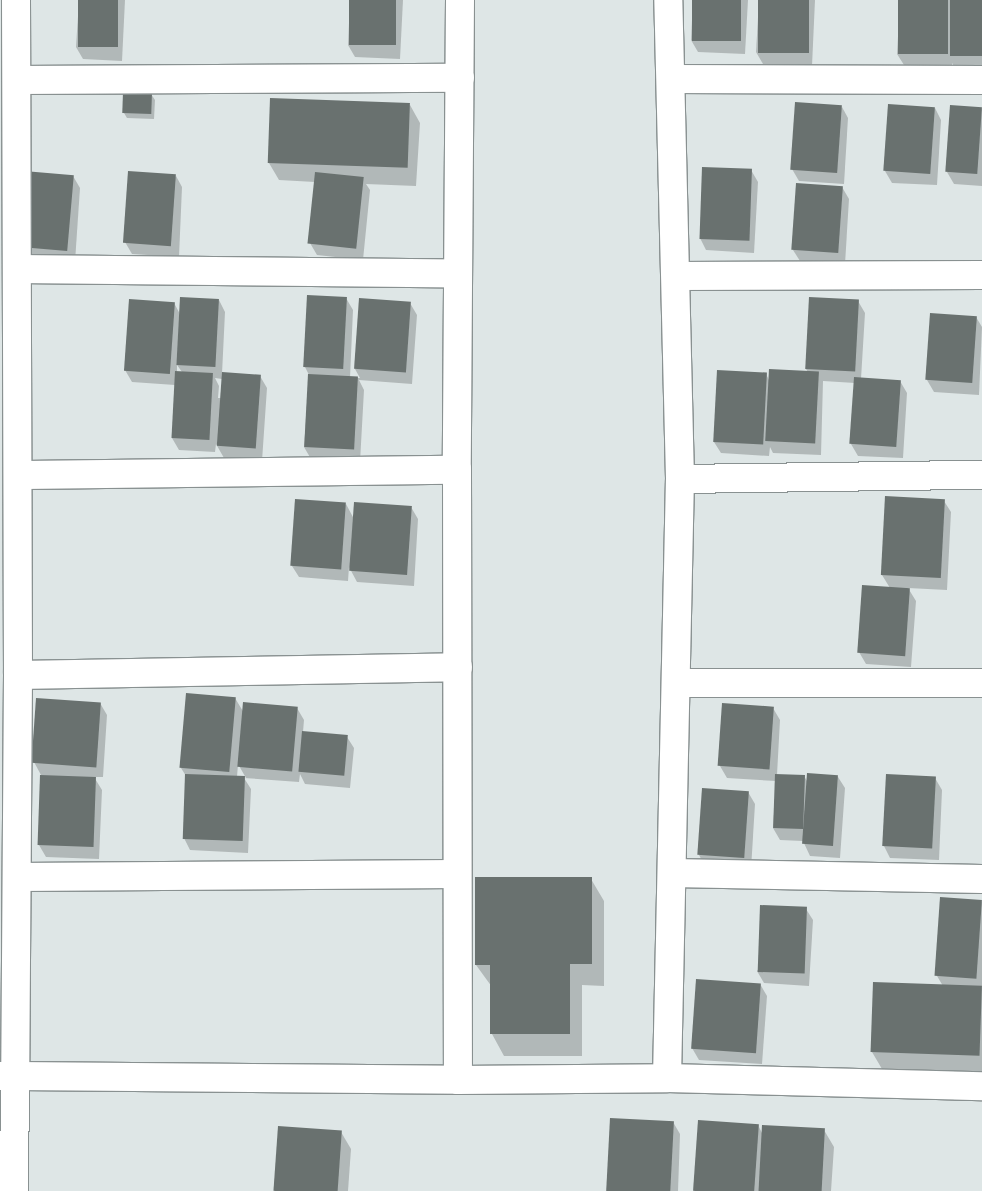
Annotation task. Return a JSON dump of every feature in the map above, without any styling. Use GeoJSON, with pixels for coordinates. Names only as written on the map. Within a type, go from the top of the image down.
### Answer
{"type":"FeatureCollection","features":[{"type":"Feature","properties":{"kind":"street"},"geometry":{"type":"LineString","coordinates":[[14,1191],[8,1076],[18,877],[16,0]]}},
{"type":"Feature","properties":{"kind":"street"},"geometry":{"type":"LineString","coordinates":[[458,1080],[456,874],[460,0]]}},
{"type":"Feature","properties":{"kind":"street"},"geometry":{"type":"LineString","coordinates":[[667,1078],[678,682],[680,479],[668,0]]}},
{"type":"Feature","properties":{"kind":"street"},"geometry":{"type":"LineString","coordinates":[[17,80],[460,78]]}},
{"type":"Feature","properties":{"kind":"street"},"geometry":{"type":"LineString","coordinates":[[671,79],[982,80]]}},
{"type":"Feature","properties":{"kind":"street"},"geometry":{"type":"LineString","coordinates":[[17,269],[458,274]]}},
{"type":"Feature","properties":{"kind":"street"},"geometry":{"type":"LineString","coordinates":[[676,276],[982,275]]}},
{"type":"Feature","properties":{"kind":"street"},"geometry":{"type":"LineString","coordinates":[[18,475],[457,470]]}},
{"type":"Feature","properties":{"kind":"street"},"geometry":{"type":"LineString","coordinates":[[680,479],[982,475]]}},
{"type":"Feature","properties":{"kind":"street"},"geometry":{"type":"LineString","coordinates":[[18,674],[458,667]]}},
{"type":"Feature","properties":{"kind":"street"},"geometry":{"type":"LineString","coordinates":[[678,682],[982,683]]}},
{"type":"Feature","properties":{"kind":"street"},"geometry":{"type":"LineString","coordinates":[[672,873],[982,879]]}},
{"type":"Feature","properties":{"kind":"street"},"geometry":{"type":"LineString","coordinates":[[18,877],[456,874]]}},
{"type":"Feature","properties":{"kind":"street"},"geometry":{"type":"LineString","coordinates":[[8,1076],[458,1080],[667,1078],[982,1086]]}},
{"type":"Feature","properties":{"kind":"building"},"geometry":{"type":"Polygon","coordinates":[[[78,0],[118,0],[118,47],[78,47],[78,0]]]}},
{"type":"Feature","properties":{"kind":"building"},"geometry":{"type":"Polygon","coordinates":[[[349,0],[396,0],[396,45],[349,45],[349,0]]]}},
{"type":"Feature","properties":{"kind":"building"},"geometry":{"type":"Polygon","coordinates":[[[692,0],[741,0],[741,41],[692,41],[692,0]]]}},
{"type":"Feature","properties":{"kind":"building"},"geometry":{"type":"Polygon","coordinates":[[[758,0],[809,0],[809,53],[758,53],[758,0]]]}},
{"type":"Feature","properties":{"kind":"building"},"geometry":{"type":"Polygon","coordinates":[[[898,0],[948,0],[948,54],[898,54],[898,0]]]}},
{"type":"Feature","properties":{"kind":"building"},"geometry":{"type":"Polygon","coordinates":[[[950,0],[982,0],[982,56],[950,56],[950,0]]]}},
{"type":"Feature","properties":{"kind":"building"},"geometry":{"type":"Polygon","coordinates":[[[123,92],[152,93],[151,114],[122,113],[123,92]]]}},
{"type":"Feature","properties":{"kind":"building"},"geometry":{"type":"Polygon","coordinates":[[[270,98],[410,103],[408,168],[268,163],[270,98]]]}},
{"type":"Feature","properties":{"kind":"building"},"geometry":{"type":"Polygon","coordinates":[[[795,102],[842,105],[837,173],[790,170],[795,102]]]}},
{"type":"Feature","properties":{"kind":"building"},"geometry":{"type":"Polygon","coordinates":[[[888,104],[935,107],[930,174],[883,171],[888,104]]]}},
{"type":"Feature","properties":{"kind":"building"},"geometry":{"type":"Polygon","coordinates":[[[950,105],[982,107],[977,174],[945,172],[950,105]]]}},
{"type":"Feature","properties":{"kind":"building"},"geometry":{"type":"Polygon","coordinates":[[[702,167],[752,169],[749,241],[699,239],[702,167]]]}},
{"type":"Feature","properties":{"kind":"building"},"geometry":{"type":"Polygon","coordinates":[[[24,171],[74,175],[67,251],[17,247],[24,171]]]}},
{"type":"Feature","properties":{"kind":"building"},"geometry":{"type":"Polygon","coordinates":[[[128,171],[176,174],[171,246],[123,243],[128,171]]]}},
{"type":"Feature","properties":{"kind":"building"},"geometry":{"type":"Polygon","coordinates":[[[315,172],[364,177],[356,249],[307,244],[315,172]]]}},
{"type":"Feature","properties":{"kind":"building"},"geometry":{"type":"Polygon","coordinates":[[[796,183],[843,186],[838,253],[791,250],[796,183]]]}},
{"type":"Feature","properties":{"kind":"building"},"geometry":{"type":"Polygon","coordinates":[[[307,295],[347,297],[343,369],[303,367],[307,295]]]}},
{"type":"Feature","properties":{"kind":"building"},"geometry":{"type":"Polygon","coordinates":[[[180,297],[219,299],[215,367],[176,365],[180,297]]]}},
{"type":"Feature","properties":{"kind":"building"},"geometry":{"type":"Polygon","coordinates":[[[809,297],[859,300],[855,372],[805,369],[809,297]]]}},
{"type":"Feature","properties":{"kind":"building"},"geometry":{"type":"Polygon","coordinates":[[[359,298],[411,302],[406,372],[354,369],[359,298]]]}},
{"type":"Feature","properties":{"kind":"building"},"geometry":{"type":"Polygon","coordinates":[[[129,299],[175,302],[170,374],[124,371],[129,299]]]}},
{"type":"Feature","properties":{"kind":"building"},"geometry":{"type":"Polygon","coordinates":[[[930,313],[977,316],[972,383],[925,380],[930,313]]]}},
{"type":"Feature","properties":{"kind":"building"},"geometry":{"type":"Polygon","coordinates":[[[769,369],[819,372],[815,444],[765,441],[769,369]]]}},
{"type":"Feature","properties":{"kind":"building"},"geometry":{"type":"Polygon","coordinates":[[[717,370],[767,373],[763,445],[713,442],[717,370]]]}},
{"type":"Feature","properties":{"kind":"building"},"geometry":{"type":"Polygon","coordinates":[[[175,371],[213,373],[209,440],[171,438],[175,371]]]}},
{"type":"Feature","properties":{"kind":"building"},"geometry":{"type":"Polygon","coordinates":[[[222,372],[261,375],[256,449],[217,446],[222,372]]]}},
{"type":"Feature","properties":{"kind":"building"},"geometry":{"type":"Polygon","coordinates":[[[308,374],[358,377],[354,450],[304,447],[308,374]]]}},
{"type":"Feature","properties":{"kind":"building"},"geometry":{"type":"Polygon","coordinates":[[[854,377],[901,380],[896,447],[849,444],[854,377]]]}},
{"type":"Feature","properties":{"kind":"building"},"geometry":{"type":"Polygon","coordinates":[[[885,496],[945,499],[941,578],[881,575],[885,496]]]}},
{"type":"Feature","properties":{"kind":"building"},"geometry":{"type":"Polygon","coordinates":[[[295,499],[346,503],[341,569],[290,566],[295,499]]]}},
{"type":"Feature","properties":{"kind":"building"},"geometry":{"type":"Polygon","coordinates":[[[354,502],[412,506],[407,575],[349,571],[354,502]]]}},
{"type":"Feature","properties":{"kind":"building"},"geometry":{"type":"Polygon","coordinates":[[[862,585],[910,588],[905,656],[857,653],[862,585]]]}},
{"type":"Feature","properties":{"kind":"building"},"geometry":{"type":"Polygon","coordinates":[[[186,693],[236,697],[229,772],[179,768],[186,693]]]}},
{"type":"Feature","properties":{"kind":"building"},"geometry":{"type":"Polygon","coordinates":[[[36,698],[101,703],[96,767],[31,763],[36,698]]]}},
{"type":"Feature","properties":{"kind":"building"},"geometry":{"type":"Polygon","coordinates":[[[243,702],[298,707],[292,772],[237,767],[243,702]]]}},
{"type":"Feature","properties":{"kind":"building"},"geometry":{"type":"Polygon","coordinates":[[[722,703],[774,707],[769,769],[718,766],[722,703]]]}},
{"type":"Feature","properties":{"kind":"building"},"geometry":{"type":"Polygon","coordinates":[[[302,731],[348,735],[344,776],[298,772],[302,731]]]}},
{"type":"Feature","properties":{"kind":"building"},"geometry":{"type":"Polygon","coordinates":[[[807,773],[838,775],[833,846],[802,844],[807,773]]]}},
{"type":"Feature","properties":{"kind":"building"},"geometry":{"type":"Polygon","coordinates":[[[185,774],[245,776],[243,841],[183,839],[185,774]]]}},
{"type":"Feature","properties":{"kind":"building"},"geometry":{"type":"Polygon","coordinates":[[[775,774],[805,775],[803,829],[773,828],[775,774]]]}},
{"type":"Feature","properties":{"kind":"building"},"geometry":{"type":"Polygon","coordinates":[[[886,774],[936,777],[932,849],[882,846],[886,774]]]}},
{"type":"Feature","properties":{"kind":"building"},"geometry":{"type":"Polygon","coordinates":[[[40,775],[96,777],[94,847],[38,845],[40,775]]]}},
{"type":"Feature","properties":{"kind":"building"},"geometry":{"type":"Polygon","coordinates":[[[702,788],[749,791],[744,858],[697,855],[702,788]]]}},
{"type":"Feature","properties":{"kind":"building"},"geometry":{"type":"Polygon","coordinates":[[[475,877],[592,877],[592,964],[570,964],[570,1034],[490,1034],[490,965],[475,965],[475,877]]]}},
{"type":"Feature","properties":{"kind":"building"},"geometry":{"type":"Polygon","coordinates":[[[940,897],[982,900],[976,979],[934,976],[940,897]]]}},
{"type":"Feature","properties":{"kind":"building"},"geometry":{"type":"Polygon","coordinates":[[[760,905],[807,907],[805,974],[758,972],[760,905]]]}},
{"type":"Feature","properties":{"kind":"building"},"geometry":{"type":"Polygon","coordinates":[[[696,979],[761,984],[756,1053],[691,1049],[696,979]]]}},
{"type":"Feature","properties":{"kind":"building"},"geometry":{"type":"Polygon","coordinates":[[[873,982],[982,986],[979,1056],[871,1052],[873,982]]]}},
{"type":"Feature","properties":{"kind":"building"},"geometry":{"type":"Polygon","coordinates":[[[610,1118],[674,1121],[670,1191],[606,1191],[610,1118]]]}},
{"type":"Feature","properties":{"kind":"building"},"geometry":{"type":"Polygon","coordinates":[[[698,1120],[759,1124],[754,1191],[693,1191],[698,1120]]]}},
{"type":"Feature","properties":{"kind":"building"},"geometry":{"type":"Polygon","coordinates":[[[762,1125],[825,1128],[822,1191],[759,1191],[762,1125]]]}},
{"type":"Feature","properties":{"kind":"building"},"geometry":{"type":"Polygon","coordinates":[[[278,1126],[342,1130],[338,1191],[273,1191],[278,1126]]]}}]}
